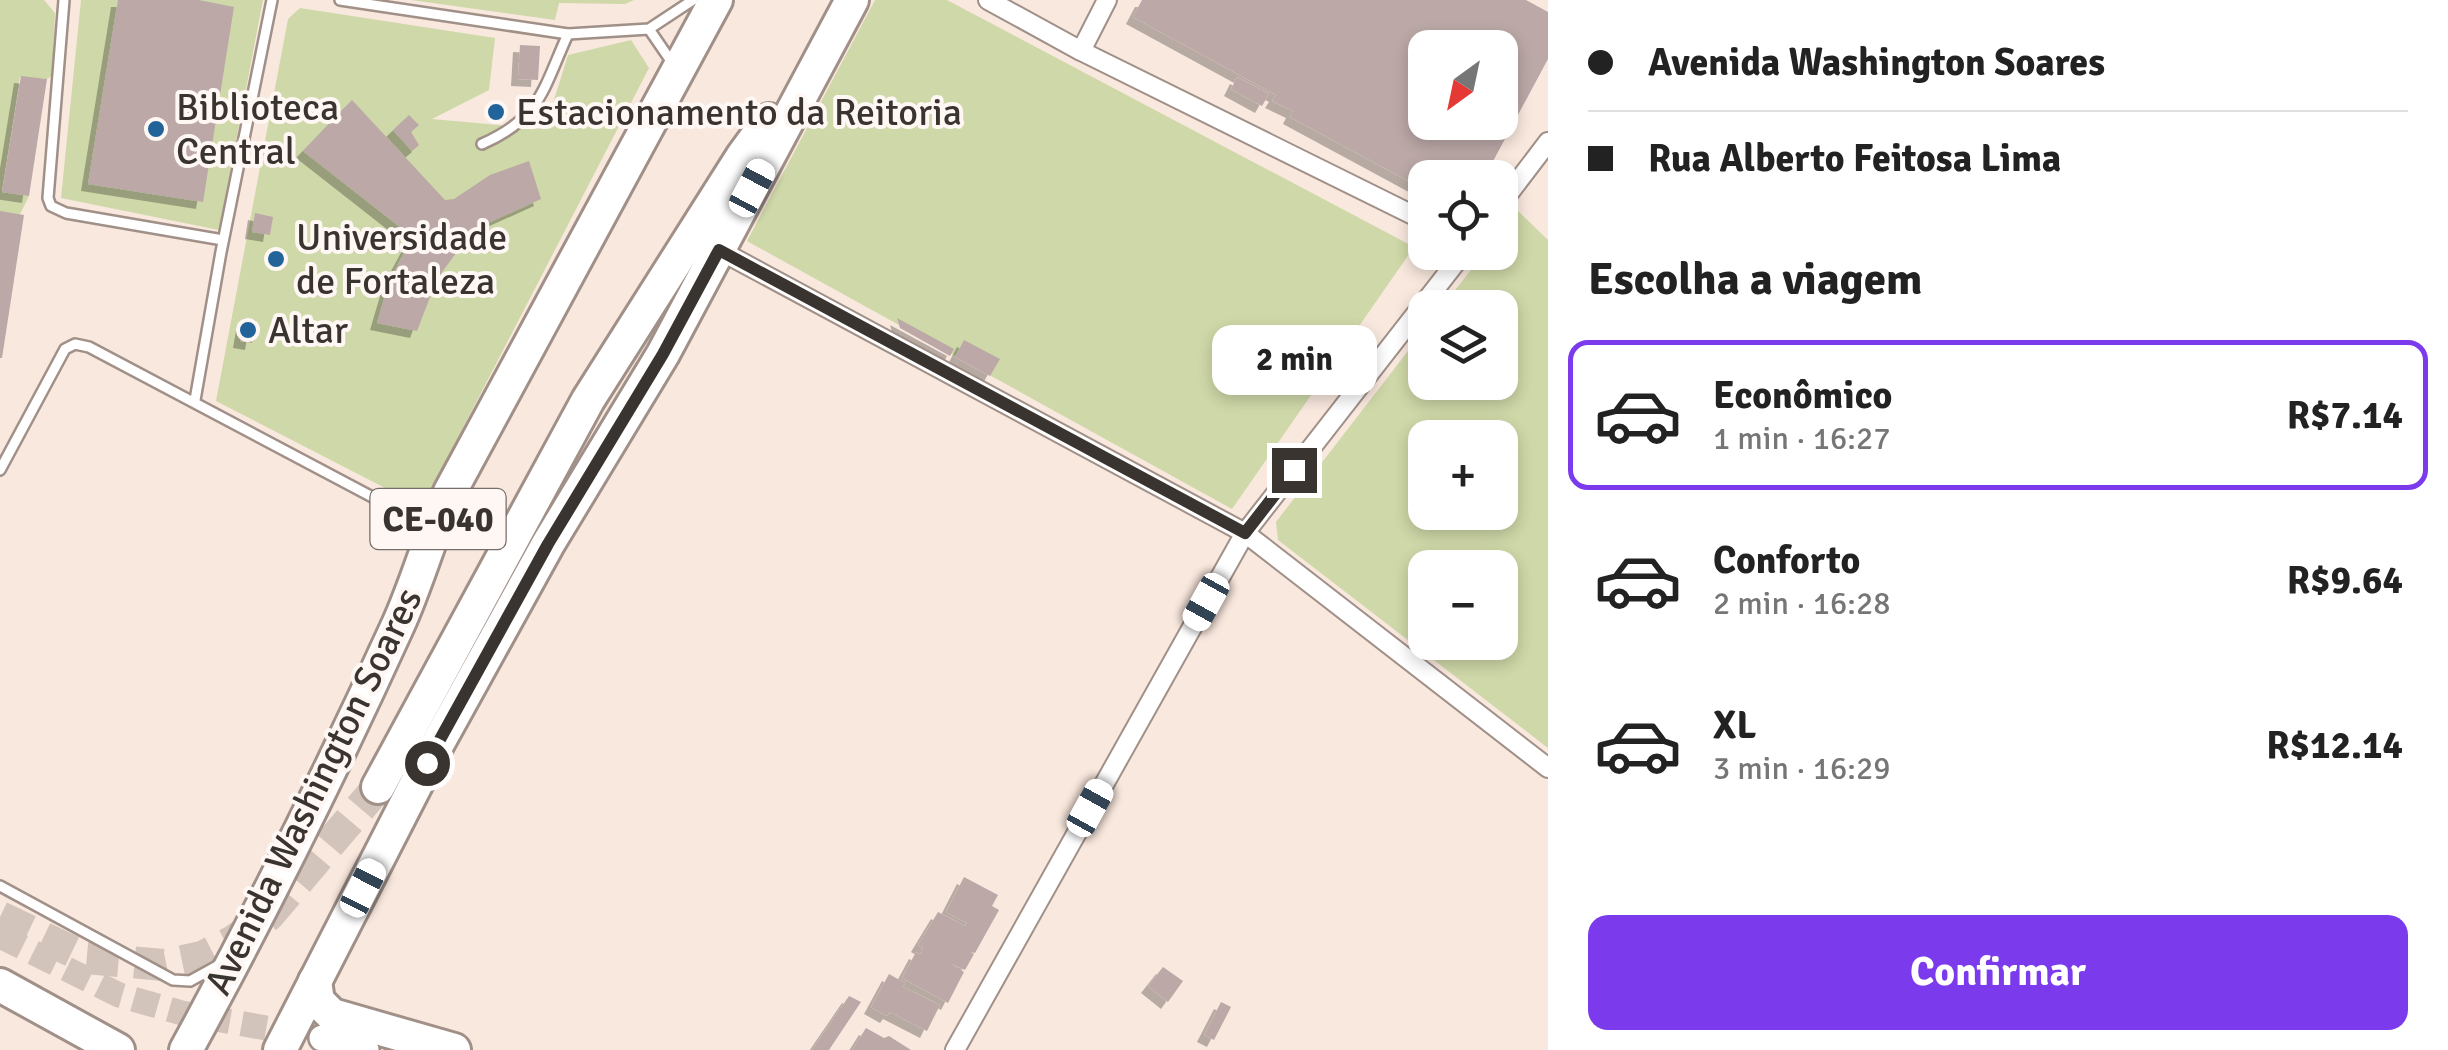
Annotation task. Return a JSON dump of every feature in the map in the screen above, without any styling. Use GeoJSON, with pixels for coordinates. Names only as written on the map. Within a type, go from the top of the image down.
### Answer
{"type":"FeatureCollection","features":[{"type":"Feature","properties":{"kind":"highway","name":"Avenida Washington Soares"},"geometry":{"type":"LineString","coordinates":[[186,1050],[308,816],[400,620],[433,529],[716,0]]}},
{"type":"Feature","properties":{"kind":"highway","name":"CE-040"},"geometry":{"type":"LineString","coordinates":[[280,1050],[446,729],[548,544],[663,354],[852,0]]}},
{"type":"Feature","properties":{"kind":"highway"},"geometry":{"type":"LineString","coordinates":[[378,788],[588,400],[742,157],[835,32]]}},
{"type":"Feature","properties":{"kind":"highway"},"geometry":{"type":"LineString","coordinates":[[315,981],[318,1001],[332,1015],[454,1050]]}},
{"type":"Feature","properties":{"kind":"highway"},"geometry":{"type":"LineString","coordinates":[[0,984],[118,1050]]}},
{"type":"Feature","properties":{"kind":"main road"},"geometry":{"type":"LineString","coordinates":[[322,1038],[366,1050]]}},
{"type":"Feature","properties":{"kind":"street"},"geometry":{"type":"LineString","coordinates":[[988,0],[1081,51],[1408,213]]}},
{"type":"Feature","properties":{"kind":"street"},"geometry":{"type":"LineString","coordinates":[[1081,51],[1108,0]]}},
{"type":"Feature","properties":{"kind":"street"},"geometry":{"type":"LineString","coordinates":[[1518,181],[1548,142]]}},
{"type":"Feature","properties":{"kind":"street"},"geometry":{"type":"LineString","coordinates":[[719,250],[1245,533],[1548,768]]}},
{"type":"Feature","properties":{"kind":"street"},"geometry":{"type":"LineString","coordinates":[[956,1050],[1245,533],[1450,270]]}},
{"type":"Feature","properties":{"kind":"lane"},"geometry":{"type":"LineString","coordinates":[[64,0],[48,198],[51,206],[66,214],[223,240]]}},
{"type":"Feature","properties":{"kind":"lane"},"geometry":{"type":"LineString","coordinates":[[195,400],[272,0]]}},
{"type":"Feature","properties":{"kind":"lane"},"geometry":{"type":"LineString","coordinates":[[340,0],[568,34],[649,29],[693,0]]}},
{"type":"Feature","properties":{"kind":"lane"},"geometry":{"type":"LineString","coordinates":[[649,29],[678,71]]}},
{"type":"Feature","properties":{"kind":"lane"},"geometry":{"type":"LineString","coordinates":[[482,144],[519,125],[532,110],[568,34]]}},
{"type":"Feature","properties":{"kind":"lane"},"geometry":{"type":"LineString","coordinates":[[0,470],[64,350],[75,344],[89,346],[195,400],[433,529]]}},
{"type":"Feature","properties":{"kind":"lane"},"geometry":{"type":"LineString","coordinates":[[0,886],[173,980],[190,981],[205,975],[243,946]]}},
{"type":"Feature","properties":{"kind":"green space"},"geometry":{"type":"Polygon","coordinates":[[[0,0],[44,0],[55,13],[52,76],[20,77],[2,191],[29,196],[0,254],[0,0]]]}},
{"type":"Feature","properties":{"kind":"green space","name":"Biblioteca Central"},"geometry":{"type":"Polygon","coordinates":[[[81,0],[263,0],[219,230],[61,198],[81,0]]]}},
{"type":"Feature","properties":{"kind":"green space"},"geometry":{"type":"Polygon","coordinates":[[[411,0],[634,0],[625,4],[559,3],[555,20],[411,0]]]}},
{"type":"Feature","properties":{"kind":"green space"},"geometry":{"type":"Polygon","coordinates":[[[875,0],[947,0],[1408,244],[1408,256],[1232,509],[747,241],[875,0]]]}},
{"type":"Feature","properties":{"kind":"green space"},"geometry":{"type":"Polygon","coordinates":[[[300,8],[495,38],[489,90],[432,119],[545,129],[568,55],[631,40],[649,68],[422,507],[216,401],[288,19],[300,8]]]}},
{"type":"Feature","properties":{"kind":"green space"},"geometry":{"type":"Polygon","coordinates":[[[1518,211],[1548,240],[1548,748],[1434,660],[1518,660],[1518,550],[1408,550],[1408,640],[1278,540],[1276,522],[1408,351],[1408,400],[1518,400],[1518,290],[1455,290],[1471,270],[1518,270],[1518,211]]]}},
{"type":"Feature","properties":{"kind":"building","name":"Biblioteca Central"},"geometry":{"type":"Polygon","coordinates":[[[118,0],[199,0],[234,7],[203,202],[88,184],[118,0]]]}},
{"type":"Feature","properties":{"kind":"building"},"geometry":{"type":"Polygon","coordinates":[[[1142,0],[1526,0],[1548,12],[1548,59],[1518,115],[1518,30],[1408,30],[1408,140],[1504,140],[1494,160],[1408,160],[1408,181],[1290,117],[1293,111],[1272,101],[1276,95],[1133,17],[1142,0]]]}},
{"type":"Feature","properties":{"kind":"building"},"geometry":{"type":"Polygon","coordinates":[[[520,45],[540,46],[538,80],[518,79],[520,45]]]}},
{"type":"Feature","properties":{"kind":"building"},"geometry":{"type":"Polygon","coordinates":[[[21,76],[47,79],[29,196],[2,192],[21,76]]]}},
{"type":"Feature","properties":{"kind":"building"},"geometry":{"type":"Polygon","coordinates":[[[1237,77],[1269,94],[1262,106],[1231,89],[1237,77]]]}},
{"type":"Feature","properties":{"kind":"building"},"geometry":{"type":"Polygon","coordinates":[[[352,100],[445,200],[454,199],[490,175],[529,161],[541,199],[490,222],[462,245],[437,279],[417,331],[377,323],[390,279],[410,242],[409,234],[303,151],[352,100]]]}},
{"type":"Feature","properties":{"kind":"building"},"geometry":{"type":"Polygon","coordinates":[[[409,115],[419,125],[411,132],[419,145],[412,151],[393,130],[409,115]]]}},
{"type":"Feature","properties":{"kind":"building"},"geometry":{"type":"Polygon","coordinates":[[[0,211],[24,215],[2,358],[0,358],[0,211]]]}},
{"type":"Feature","properties":{"kind":"building"},"geometry":{"type":"Polygon","coordinates":[[[255,213],[273,217],[270,235],[252,232],[255,213]]]}},
{"type":"Feature","properties":{"kind":"building","name":"Altar"},"geometry":{"type":"Polygon","coordinates":[[[244,318],[256,320],[252,343],[240,341],[244,318]]]}},
{"type":"Feature","properties":{"kind":"building"},"geometry":{"type":"Polygon","coordinates":[[[897,318],[954,349],[950,356],[900,328],[897,318]]]}},
{"type":"Feature","properties":{"kind":"building"},"geometry":{"type":"Polygon","coordinates":[[[964,340],[1000,359],[990,376],[955,357],[964,340]]]}},
{"type":"Feature","properties":{"kind":"building"},"geometry":{"type":"Polygon","coordinates":[[[964,877],[998,895],[992,906],[999,910],[975,953],[970,952],[974,954],[965,970],[950,963],[964,972],[948,1003],[902,978],[916,952],[920,954],[923,948],[918,945],[938,912],[965,926],[967,923],[946,912],[964,877]]]}},
{"type":"Feature","properties":{"kind":"building"},"geometry":{"type":"Polygon","coordinates":[[[1163,967],[1183,981],[1168,1002],[1148,986],[1163,967]]]}},
{"type":"Feature","properties":{"kind":"building"},"geometry":{"type":"Polygon","coordinates":[[[889,974],[905,983],[903,987],[940,1005],[927,1031],[871,1007],[889,974]]]}},
{"type":"Feature","properties":{"kind":"building"},"geometry":{"type":"Polygon","coordinates":[[[849,996],[861,1002],[829,1050],[812,1050],[849,996]]]}},
{"type":"Feature","properties":{"kind":"building"},"geometry":{"type":"Polygon","coordinates":[[[1221,1002],[1231,1007],[1214,1040],[1204,1035],[1221,1002]]]}},
{"type":"Feature","properties":{"kind":"building"},"geometry":{"type":"Polygon","coordinates":[[[866,1028],[884,1038],[889,1036],[911,1050],[852,1050],[866,1028]]]}},
{"type":"Feature","properties":{"kind":"tunnel"},"geometry":{"type":"LineString","coordinates":[[0,917],[86,958],[163,965],[202,957],[235,940],[269,915],[378,787]]}},
{"type":"Feature","properties":{"kind":"tunnel"},"geometry":{"type":"LineString","coordinates":[[0,936],[119,995],[182,1013],[322,1038]]}},
{"type":"Feature","properties":{"kind":"place","name":"Estacionamento da Reitoria"},"geometry":{"type":"Point","coordinates":[496,112]}},
{"type":"Feature","properties":{"kind":"place","name":"Biblioteca Central"},"geometry":{"type":"Point","coordinates":[156,129]}},
{"type":"Feature","properties":{"kind":"place","name":"Universidade de Fortaleza"},"geometry":{"type":"Point","coordinates":[276,259]}},
{"type":"Feature","properties":{"kind":"place","name":"Altar"},"geometry":{"type":"Point","coordinates":[248,330]}},
{"type":"Feature","properties":{"kind":"route"},"geometry":{"type":"LineString","coordinates":[[427,763],[548,544],[663,354],[719,250],[1245,533],[1294,470]]}}]}
